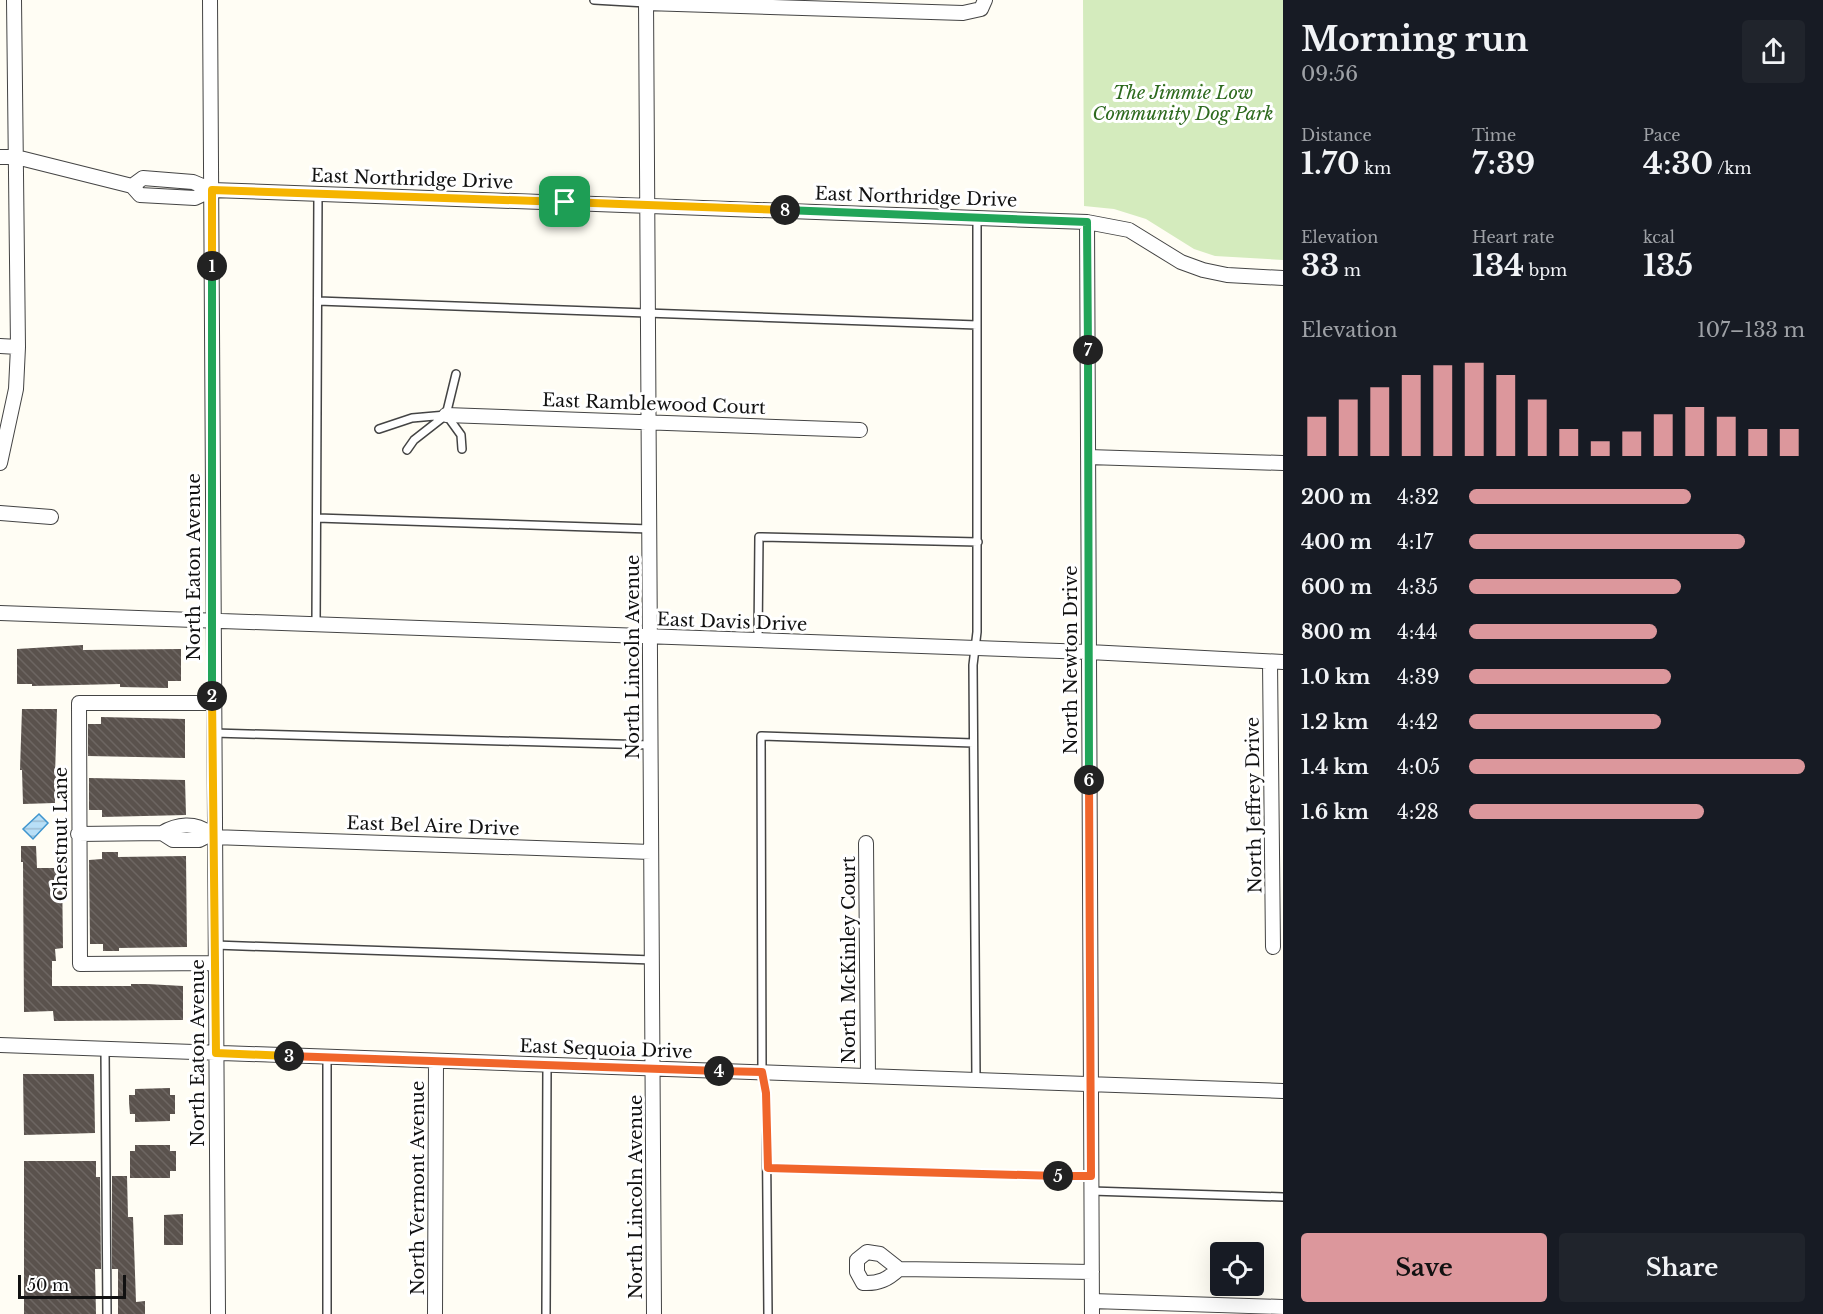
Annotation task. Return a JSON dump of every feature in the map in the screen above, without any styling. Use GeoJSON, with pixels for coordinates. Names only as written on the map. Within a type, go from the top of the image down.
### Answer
{"type":"FeatureCollection","features":[{"type":"Feature","properties":{"kind":"street"},"geometry":{"type":"LineString","coordinates":[[0,463],[16,389],[18,347],[14,0]]}},
{"type":"Feature","properties":{"kind":"street","name":"North Eaton Avenue"},"geometry":{"type":"LineString","coordinates":[[210,0],[212,703],[214,733],[212,834],[218,1314]]}},
{"type":"Feature","properties":{"kind":"street"},"geometry":{"type":"LineString","coordinates":[[646,2],[762,3],[963,13],[983,4]]}},
{"type":"Feature","properties":{"kind":"street","name":"North Lincoln Avenue"},"geometry":{"type":"LineString","coordinates":[[646,2],[654,1314]]}},
{"type":"Feature","properties":{"kind":"street","name":"East Northridge Drive"},"geometry":{"type":"LineString","coordinates":[[0,157],[16,158],[132,186],[140,195],[168,198],[195,198],[212,190],[977,216],[1087,222],[1112,225],[1129,231],[1182,262],[1203,270],[1227,275],[1283,278]]}},
{"type":"Feature","properties":{"kind":"street","name":"North Newton Drive"},"geometry":{"type":"LineString","coordinates":[[1087,222],[1092,1307]]}},
{"type":"Feature","properties":{"kind":"street"},"geometry":{"type":"LineString","coordinates":[[0,346],[18,347]]}},
{"type":"Feature","properties":{"kind":"street","name":"East Ramblewood Court"},"geometry":{"type":"LineString","coordinates":[[446,415],[649,420],[860,430]]}},
{"type":"Feature","properties":{"kind":"street"},"geometry":{"type":"LineString","coordinates":[[1088,457],[1283,463]]}},
{"type":"Feature","properties":{"kind":"street"},"geometry":{"type":"LineString","coordinates":[[0,513],[51,518]]}},
{"type":"Feature","properties":{"kind":"street","name":"East Davis Drive"},"geometry":{"type":"LineString","coordinates":[[0,614],[1089,652],[1276,662]]}},
{"type":"Feature","properties":{"kind":"street","name":"North Jeffrey Drive"},"geometry":{"type":"LineString","coordinates":[[1274,947],[1276,662]]}},
{"type":"Feature","properties":{"kind":"street","name":"Chestnut Lane"},"geometry":{"type":"LineString","coordinates":[[212,703],[79,703],[78,834],[80,964],[215,963]]}},
{"type":"Feature","properties":{"kind":"street","name":"East Bel Aire Drive"},"geometry":{"type":"LineString","coordinates":[[78,834],[162,833],[173,840],[199,840],[212,834],[651,852]]}},
{"type":"Feature","properties":{"kind":"street","name":"North McKinley Court"},"geometry":{"type":"LineString","coordinates":[[866,843],[868,1076]]}},
{"type":"Feature","properties":{"kind":"street","name":"East Sequoia Drive"},"geometry":{"type":"LineString","coordinates":[[0,1045],[1283,1091]]}},
{"type":"Feature","properties":{"kind":"street","name":"North Vermont Avenue"},"geometry":{"type":"LineString","coordinates":[[435,1314],[436,1061]]}},
{"type":"Feature","properties":{"kind":"street"},"geometry":{"type":"LineString","coordinates":[[899,1269],[1092,1272]]}},
{"type":"Feature","properties":{"kind":"street"},"geometry":{"type":"LineString","coordinates":[[1092,1307],[1283,1307]]}},
{"type":"Feature","properties":{"kind":"lane"},"geometry":{"type":"LineString","coordinates":[[594,0],[646,2]]}},
{"type":"Feature","properties":{"kind":"lane"},"geometry":{"type":"LineString","coordinates":[[316,626],[318,194]]}},
{"type":"Feature","properties":{"kind":"lane"},"geometry":{"type":"LineString","coordinates":[[976,1079],[973,743],[978,543],[977,216]]}},
{"type":"Feature","properties":{"kind":"lane"},"geometry":{"type":"LineString","coordinates":[[318,301],[977,325]]}},
{"type":"Feature","properties":{"kind":"lane"},"geometry":{"type":"LineString","coordinates":[[407,450],[414,440],[446,415],[456,374]]}},
{"type":"Feature","properties":{"kind":"lane"},"geometry":{"type":"LineString","coordinates":[[379,429],[412,418],[446,415]]}},
{"type":"Feature","properties":{"kind":"lane"},"geometry":{"type":"LineString","coordinates":[[446,415],[461,435],[462,449]]}},
{"type":"Feature","properties":{"kind":"lane"},"geometry":{"type":"LineString","coordinates":[[317,518],[650,529]]}},
{"type":"Feature","properties":{"kind":"lane"},"geometry":{"type":"LineString","coordinates":[[758,640],[759,537],[978,543]]}},
{"type":"Feature","properties":{"kind":"lane"},"geometry":{"type":"LineString","coordinates":[[214,733],[651,745]]}},
{"type":"Feature","properties":{"kind":"lane"},"geometry":{"type":"LineString","coordinates":[[768,1314],[768,1168],[766,1093],[762,1072],[761,736],[973,743]]}},
{"type":"Feature","properties":{"kind":"lane"},"geometry":{"type":"LineString","coordinates":[[215,945],[653,960]]}},
{"type":"Feature","properties":{"kind":"lane"},"geometry":{"type":"LineString","coordinates":[[105,1050],[107,1314]]}},
{"type":"Feature","properties":{"kind":"lane"},"geometry":{"type":"LineString","coordinates":[[327,1058],[327,1314]]}},
{"type":"Feature","properties":{"kind":"lane"},"geometry":{"type":"LineString","coordinates":[[546,1314],[547,1065]]}},
{"type":"Feature","properties":{"kind":"lane"},"geometry":{"type":"LineString","coordinates":[[768,1168],[1091,1176]]}},
{"type":"Feature","properties":{"kind":"lane"},"geometry":{"type":"LineString","coordinates":[[1091,1191],[1283,1197]]}},
{"type":"Feature","properties":{"kind":"green space","name":"The Jimmie Low Community Dog Park"},"geometry":{"type":"Polygon","coordinates":[[[1083,0],[1283,0],[1283,260],[1215,256],[1194,249],[1146,219],[1114,209],[1084,206],[1083,0]]]}},
{"type":"Feature","properties":{"kind":"water"},"geometry":{"type":"Polygon","coordinates":[[[39,814],[48,823],[33,839],[23,829],[39,814]]]}},
{"type":"Feature","properties":{"kind":"building"},"geometry":{"type":"Polygon","coordinates":[[[83,645],[83,650],[181,649],[181,681],[168,681],[168,688],[120,687],[120,684],[32,686],[32,684],[17,684],[17,649],[83,645]]]}},
{"type":"Feature","properties":{"kind":"building"},"geometry":{"type":"Polygon","coordinates":[[[22,709],[57,709],[55,803],[23,804],[22,770],[20,770],[22,709]]]}},
{"type":"Feature","properties":{"kind":"building"},"geometry":{"type":"Polygon","coordinates":[[[101,717],[185,719],[185,758],[88,756],[88,724],[101,724],[101,717]]]}},
{"type":"Feature","properties":{"kind":"building"},"geometry":{"type":"Polygon","coordinates":[[[89,778],[185,780],[186,815],[102,817],[102,810],[89,810],[89,778]]]}},
{"type":"Feature","properties":{"kind":"building"},"geometry":{"type":"Polygon","coordinates":[[[21,846],[36,846],[37,868],[62,868],[63,948],[55,949],[56,961],[52,961],[52,986],[147,984],[183,986],[183,1020],[54,1021],[53,1011],[24,1012],[21,846]]]}},
{"type":"Feature","properties":{"kind":"building"},"geometry":{"type":"Polygon","coordinates":[[[102,852],[118,852],[118,857],[186,856],[187,947],[119,948],[119,951],[103,951],[103,944],[90,944],[89,860],[102,859],[102,852]]]}},
{"type":"Feature","properties":{"kind":"building"},"geometry":{"type":"Polygon","coordinates":[[[23,1074],[94,1074],[95,1133],[24,1135],[23,1074]]]}},
{"type":"Feature","properties":{"kind":"building"},"geometry":{"type":"Polygon","coordinates":[[[170,1088],[170,1095],[175,1095],[175,1114],[170,1114],[170,1121],[135,1122],[135,1114],[130,1114],[129,1095],[135,1095],[135,1089],[170,1088]]]}},
{"type":"Feature","properties":{"kind":"building"},"geometry":{"type":"Polygon","coordinates":[[[135,1145],[170,1145],[170,1151],[176,1151],[176,1171],[170,1171],[170,1178],[130,1178],[130,1151],[135,1151],[135,1145]]]}},
{"type":"Feature","properties":{"kind":"building"},"geometry":{"type":"Polygon","coordinates":[[[24,1161],[96,1161],[96,1177],[100,1177],[101,1269],[95,1269],[96,1314],[24,1314],[24,1161]]]}},
{"type":"Feature","properties":{"kind":"building"},"geometry":{"type":"Polygon","coordinates":[[[112,1176],[127,1176],[128,1217],[133,1217],[136,1302],[145,1301],[145,1314],[118,1314],[118,1269],[112,1269],[112,1176]]]}},
{"type":"Feature","properties":{"kind":"building"},"geometry":{"type":"Polygon","coordinates":[[[183,1214],[183,1245],[164,1245],[164,1215],[183,1214]]]}},
{"type":"Feature","properties":{"kind":"route"},"geometry":{"type":"LineString","coordinates":[[212,190],[565,202],[1087,222],[1091,1176],[768,1168],[766,1093],[762,1072],[216,1053],[212,703],[212,190]]}}]}
